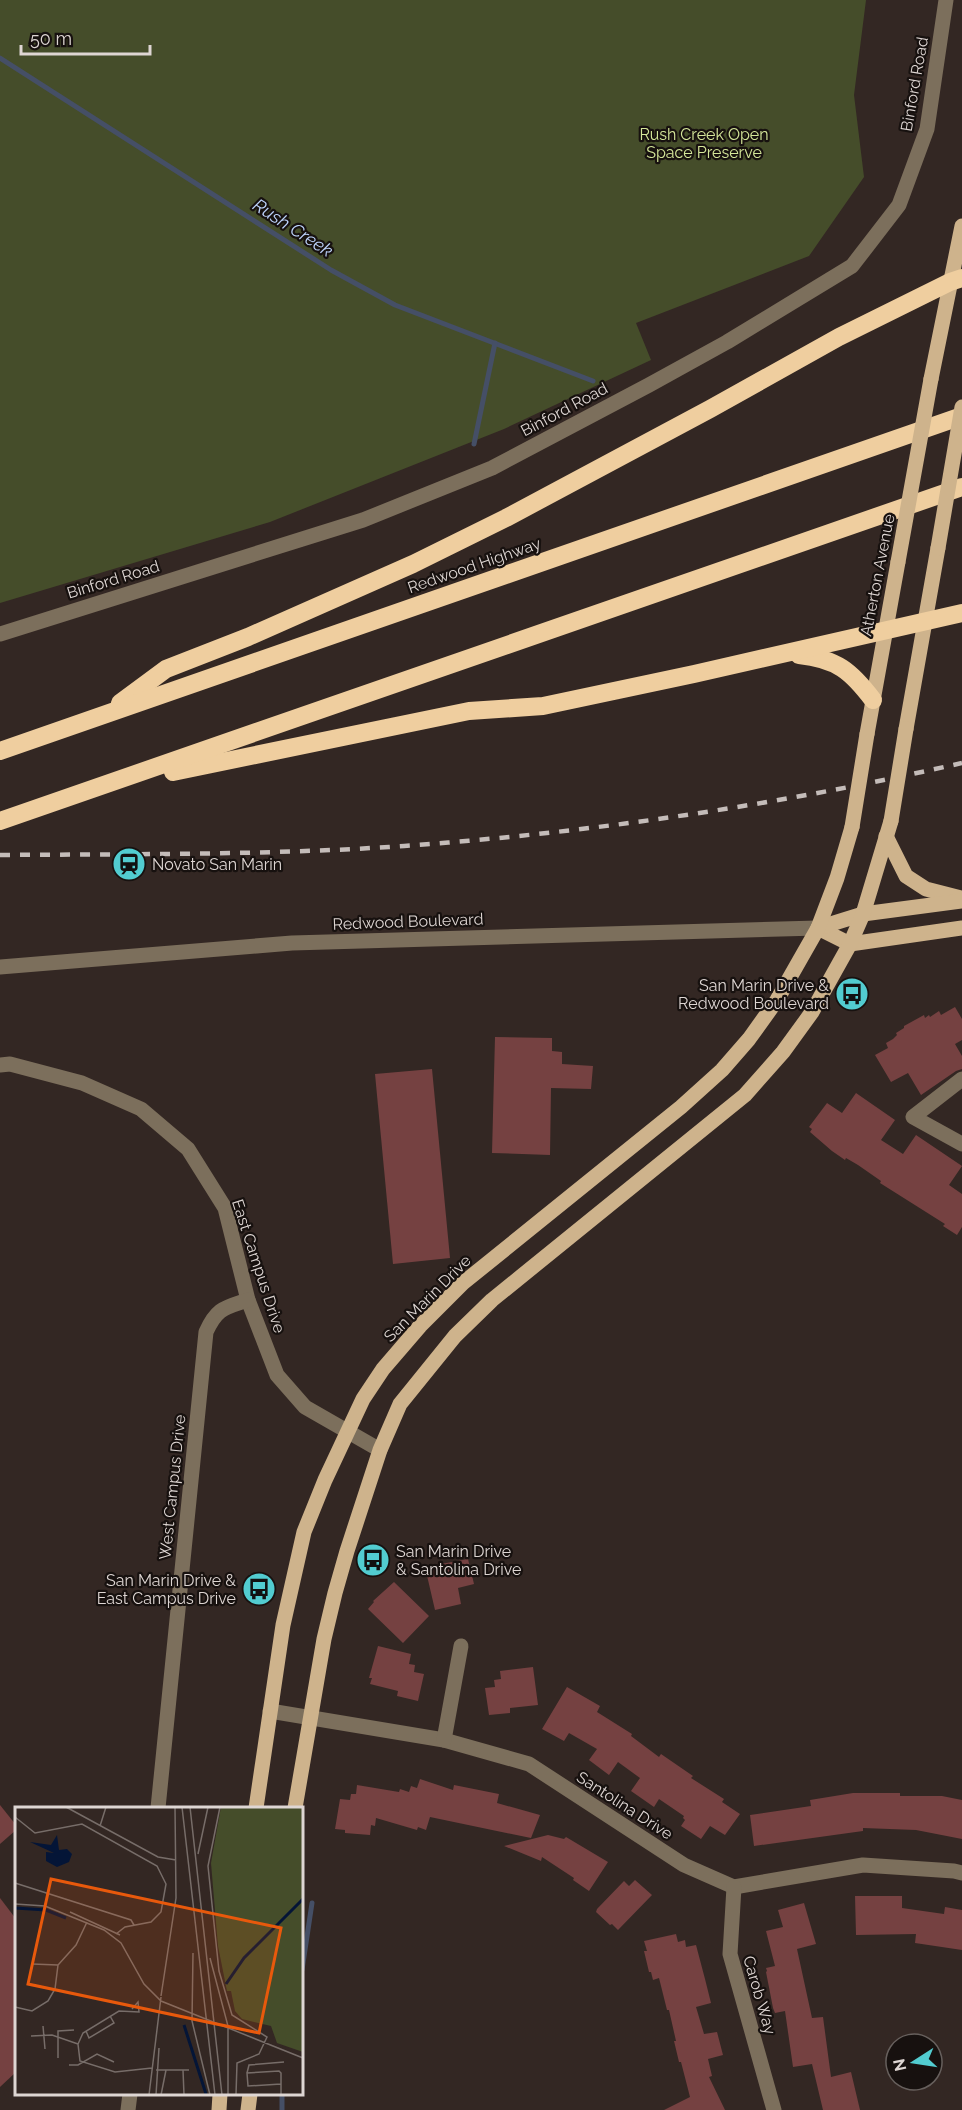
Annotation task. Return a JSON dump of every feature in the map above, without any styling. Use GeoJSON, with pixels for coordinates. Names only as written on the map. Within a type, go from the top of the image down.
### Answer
{"type":"FeatureCollection","features":[{"type":"Feature","properties":{"kind":"highway"},"geometry":{"type":"LineString","coordinates":[[104,715],[166,669],[248,637],[432,555],[594,472],[839,337],[956,280]]}},
{"type":"Feature","properties":{"kind":"highway","name":"Redwood Highway"},"geometry":{"type":"LineString","coordinates":[[0,752],[962,416]]}},
{"type":"Feature","properties":{"kind":"highway"},"geometry":{"type":"LineString","coordinates":[[0,821],[962,487]]}},
{"type":"Feature","properties":{"kind":"highway"},"geometry":{"type":"LineString","coordinates":[[101,787],[469,711],[543,706],[962,613]]}},
{"type":"Feature","properties":{"kind":"highway"},"geometry":{"type":"LineString","coordinates":[[785,654],[818,657],[832,661],[859,682],[873,700]]}},
{"type":"Feature","properties":{"kind":"main road","name":"Atherton Avenue"},"geometry":{"type":"LineString","coordinates":[[818,928],[837,878],[852,827],[931,379],[956,280],[962,226]]}},
{"type":"Feature","properties":{"kind":"main road"},"geometry":{"type":"LineString","coordinates":[[295,1807],[324,1639],[335,1593],[346,1551],[380,1450],[400,1404],[455,1336],[492,1300],[745,1095],[783,1052],[812,1012],[850,945],[863,914],[891,821],[962,407]]}},
{"type":"Feature","properties":{"kind":"main road"},"geometry":{"type":"LineString","coordinates":[[886,836],[906,876],[926,889],[962,900]]}},
{"type":"Feature","properties":{"kind":"main road","name":"Redwood Boulevard"},"geometry":{"type":"LineString","coordinates":[[818,928],[863,914],[962,900]]}},
{"type":"Feature","properties":{"kind":"main road","name":"Redwood Boulevard"},"geometry":{"type":"LineString","coordinates":[[818,928],[850,945]]}},
{"type":"Feature","properties":{"kind":"main road","name":"San Marin Drive"},"geometry":{"type":"LineString","coordinates":[[256,1807],[283,1625],[304,1532],[363,1399],[383,1369],[420,1326],[463,1284],[681,1107],[722,1070],[749,1039],[777,1000],[818,928]]}},
{"type":"Feature","properties":{"kind":"main road"},"geometry":{"type":"LineString","coordinates":[[850,945],[962,928]]}},
{"type":"Feature","properties":{"kind":"main road"},"geometry":{"type":"LineString","coordinates":[[219,2110],[220,2095]]}},
{"type":"Feature","properties":{"kind":"main road"},"geometry":{"type":"LineString","coordinates":[[248,2110],[250,2095]]}},
{"type":"Feature","properties":{"kind":"street","name":"Binford Road"},"geometry":{"type":"LineString","coordinates":[[0,634],[363,520],[492,468],[744,332],[852,266],[899,205],[927,129],[946,0]]}},
{"type":"Feature","properties":{"kind":"street","name":"Redwood Boulevard"},"geometry":{"type":"LineString","coordinates":[[0,967],[292,943],[818,928]]}},
{"type":"Feature","properties":{"kind":"street","name":"East Campus Drive"},"geometry":{"type":"LineString","coordinates":[[0,1065],[10,1064],[82,1083],[141,1109],[188,1149],[225,1208],[248,1300],[277,1376],[305,1407],[380,1450]]}},
{"type":"Feature","properties":{"kind":"street"},"geometry":{"type":"LineString","coordinates":[[962,1079],[913,1117],[962,1144]]}},
{"type":"Feature","properties":{"kind":"street","name":"West Campus Drive"},"geometry":{"type":"LineString","coordinates":[[158,1807],[206,1332],[212,1318],[222,1309],[248,1300]]}},
{"type":"Feature","properties":{"kind":"street"},"geometry":{"type":"LineString","coordinates":[[444,1740],[461,1646]]}},
{"type":"Feature","properties":{"kind":"street","name":"Santolina Drive"},"geometry":{"type":"LineString","coordinates":[[270,1711],[444,1740],[529,1764],[684,1865],[734,1887]]}},
{"type":"Feature","properties":{"kind":"street"},"geometry":{"type":"LineString","coordinates":[[734,1887],[863,1865],[962,1873]]}},
{"type":"Feature","properties":{"kind":"street","name":"Carob Way"},"geometry":{"type":"LineString","coordinates":[[734,1887],[730,1954],[774,2110]]}},
{"type":"Feature","properties":{"kind":"street"},"geometry":{"type":"LineString","coordinates":[[128,2110],[130,2095]]}},
{"type":"Feature","properties":{"kind":"green space","name":"Rush Creek Open Space Preserve"},"geometry":{"type":"Polygon","coordinates":[[[0,0],[866,0],[854,95],[864,177],[809,256],[636,323],[651,360],[504,429],[270,522],[0,603],[0,0]]]}},
{"type":"Feature","properties":{"kind":"building"},"geometry":{"type":"Polygon","coordinates":[[[955,1007],[962,1019],[962,1040],[955,1044],[962,1056],[962,1069],[921,1095],[908,1073],[891,1082],[875,1055],[888,1048],[886,1043],[893,1039],[904,1026],[924,1015],[925,1018],[929,1015],[930,1017],[939,1011],[941,1015],[955,1007]]]}},
{"type":"Feature","properties":{"kind":"building"},"geometry":{"type":"Polygon","coordinates":[[[495,1037],[552,1038],[552,1051],[562,1052],[562,1064],[593,1066],[591,1089],[551,1088],[550,1155],[492,1153],[495,1037]]]}},
{"type":"Feature","properties":{"kind":"building"},"geometry":{"type":"Polygon","coordinates":[[[432,1069],[450,1258],[393,1264],[375,1074],[432,1069]]]}},
{"type":"Feature","properties":{"kind":"building"},"geometry":{"type":"Polygon","coordinates":[[[856,1093],[895,1120],[881,1140],[903,1154],[916,1135],[962,1166],[949,1185],[962,1194],[962,1227],[957,1235],[943,1226],[945,1224],[880,1183],[881,1181],[858,1165],[832,1151],[810,1132],[812,1129],[809,1127],[827,1103],[842,1113],[856,1093]]]}},
{"type":"Feature","properties":{"kind":"building"},"geometry":{"type":"Polygon","coordinates":[[[468,1559],[474,1584],[458,1588],[461,1604],[435,1610],[425,1567],[468,1559]]]}},
{"type":"Feature","properties":{"kind":"building"},"geometry":{"type":"Polygon","coordinates":[[[394,1582],[429,1616],[403,1643],[368,1609],[373,1601],[394,1582]]]}},
{"type":"Feature","properties":{"kind":"building"},"geometry":{"type":"Polygon","coordinates":[[[378,1646],[411,1654],[409,1664],[415,1665],[414,1672],[424,1674],[418,1701],[397,1696],[398,1691],[370,1684],[372,1678],[369,1678],[378,1646]]]}},
{"type":"Feature","properties":{"kind":"building"},"geometry":{"type":"Polygon","coordinates":[[[533,1667],[538,1705],[510,1708],[510,1713],[489,1715],[485,1688],[495,1687],[494,1680],[501,1679],[500,1671],[533,1667]]]}},
{"type":"Feature","properties":{"kind":"building"},"geometry":{"type":"Polygon","coordinates":[[[567,1687],[600,1706],[597,1712],[632,1734],[631,1736],[659,1757],[661,1754],[693,1776],[691,1778],[724,1799],[722,1802],[740,1814],[725,1835],[710,1826],[701,1839],[681,1826],[685,1820],[684,1816],[659,1799],[654,1807],[631,1791],[640,1778],[618,1762],[609,1775],[589,1760],[597,1749],[569,1733],[564,1741],[542,1729],[567,1687]]]}},
{"type":"Feature","properties":{"kind":"building"},"geometry":{"type":"Polygon","coordinates":[[[420,1779],[453,1790],[454,1785],[499,1794],[497,1803],[540,1815],[531,1838],[430,1817],[426,1830],[418,1827],[417,1830],[376,1818],[375,1826],[371,1825],[370,1835],[345,1833],[345,1830],[335,1829],[340,1799],[350,1800],[351,1794],[356,1794],[357,1785],[409,1792],[411,1786],[417,1788],[420,1779]]]}},
{"type":"Feature","properties":{"kind":"building"},"geometry":{"type":"Polygon","coordinates":[[[853,1793],[900,1793],[900,1796],[942,1796],[962,1800],[962,1839],[916,1830],[863,1828],[863,1831],[754,1846],[750,1815],[811,1806],[810,1800],[853,1793]]]}},
{"type":"Feature","properties":{"kind":"building"},"geometry":{"type":"Polygon","coordinates":[[[0,1805],[15,1824],[15,1831],[0,1844],[0,1805]]]}},
{"type":"Feature","properties":{"kind":"building"},"geometry":{"type":"Polygon","coordinates":[[[548,1835],[564,1839],[566,1837],[608,1862],[589,1891],[542,1857],[541,1861],[504,1846],[548,1835]]]}},
{"type":"Feature","properties":{"kind":"building"},"geometry":{"type":"Polygon","coordinates":[[[635,1880],[652,1895],[618,1930],[596,1912],[597,1909],[624,1881],[629,1886],[635,1880]]]}},
{"type":"Feature","properties":{"kind":"building"},"geometry":{"type":"Polygon","coordinates":[[[855,1896],[902,1896],[902,1908],[944,1914],[945,1907],[962,1910],[962,1950],[915,1943],[916,1934],[856,1935],[855,1896]]]}},
{"type":"Feature","properties":{"kind":"building"},"geometry":{"type":"Polygon","coordinates":[[[0,1898],[15,1918],[15,2073],[0,2087],[0,1898]]]}},
{"type":"Feature","properties":{"kind":"building"},"geometry":{"type":"Polygon","coordinates":[[[804,1903],[816,1944],[797,1949],[812,2018],[823,2017],[831,2077],[851,2072],[860,2110],[823,2110],[812,2064],[793,2067],[785,2011],[775,2013],[773,2008],[766,1968],[775,1966],[766,1931],[783,1927],[778,1910],[804,1903]]]}},
{"type":"Feature","properties":{"kind":"building"},"geometry":{"type":"Polygon","coordinates":[[[676,1934],[678,1942],[685,1940],[686,1947],[696,1945],[711,2003],[696,2007],[704,2034],[717,2032],[723,2055],[708,2059],[712,2076],[709,2077],[725,2110],[664,2110],[690,2097],[681,2062],[679,2062],[669,2010],[667,2010],[659,1978],[653,1980],[649,1972],[644,1941],[676,1934]]]}},
{"type":"Feature","properties":{"kind":"waterway","name":"Rush Creek"},"geometry":{"type":"LineString","coordinates":[[0,58],[331,270],[395,305],[593,381]]}},
{"type":"Feature","properties":{"kind":"waterway"},"geometry":{"type":"LineString","coordinates":[[474,444],[495,343]]}},
{"type":"Feature","properties":{"kind":"waterway"},"geometry":{"type":"LineString","coordinates":[[303,1963],[312,1903]]}},
{"type":"Feature","properties":{"kind":"waterway"},"geometry":{"type":"LineString","coordinates":[[282,2095],[282,2110]]}},
{"type":"Feature","properties":{"kind":"railway"},"geometry":{"type":"LineString","coordinates":[[0,855],[195,854],[389,847],[461,841],[606,826],[749,805],[962,763]]}},
{"type":"Feature","properties":{"kind":"place","name":"Novato San Marin"},"geometry":{"type":"Point","coordinates":[129,864]}},
{"type":"Feature","properties":{"kind":"place","name":"San Marin Drive & Redwood Boulevard"},"geometry":{"type":"Point","coordinates":[852,994]}},
{"type":"Feature","properties":{"kind":"place","name":"San Marin Drive & Santolina Drive"},"geometry":{"type":"Point","coordinates":[373,1560]}},
{"type":"Feature","properties":{"kind":"place","name":"San Marin Drive & East Campus Drive"},"geometry":{"type":"Point","coordinates":[259,1589]}}]}
